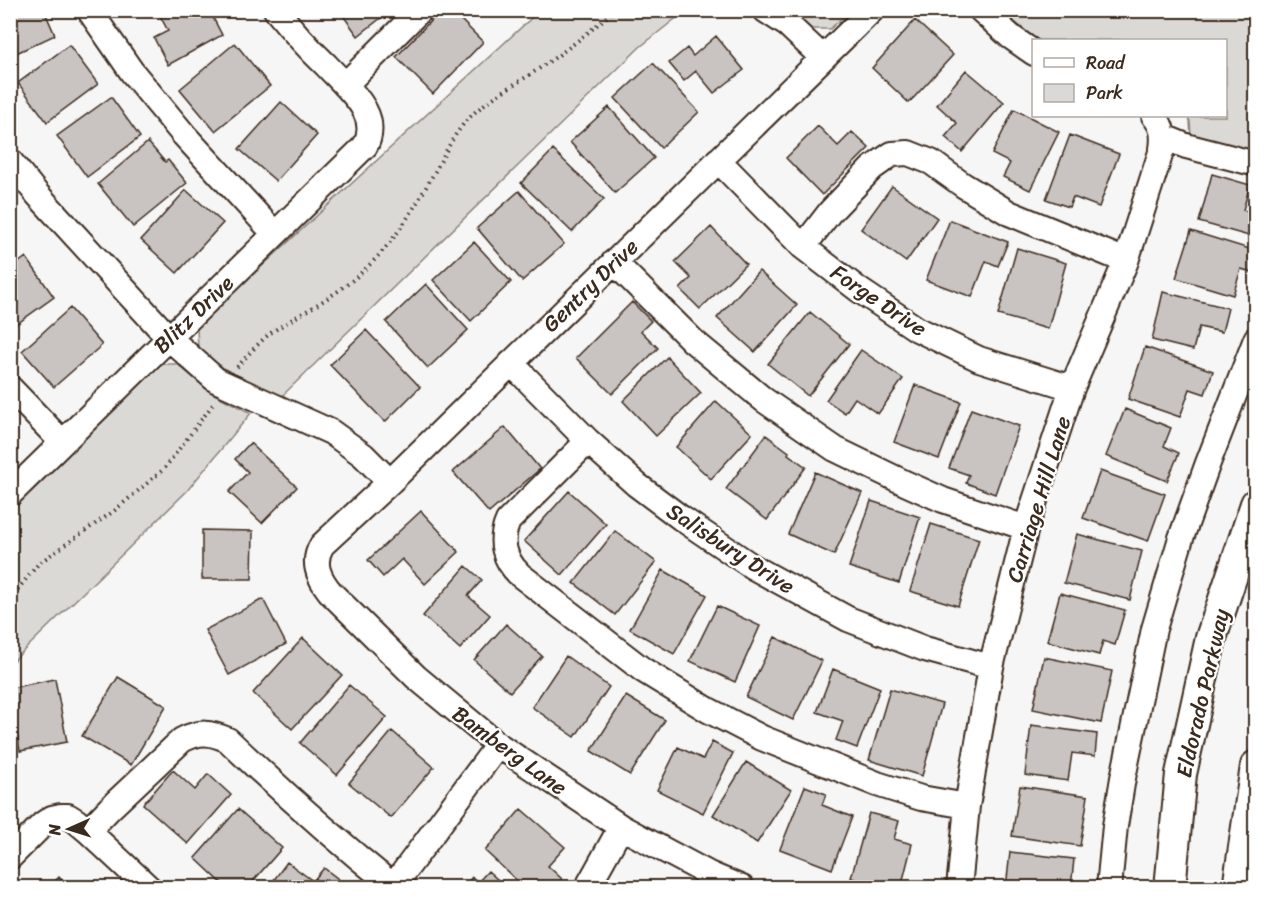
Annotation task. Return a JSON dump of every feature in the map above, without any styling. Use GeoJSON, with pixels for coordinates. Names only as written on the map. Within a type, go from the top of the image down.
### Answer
{"type":"FeatureCollection","features":[{"type":"Feature","properties":{"kind":"main road","name":"Eldorado Parkway"},"geometry":{"type":"LineString","coordinates":[[1170,888],[1180,774],[1211,638],[1256,504]]}},
{"type":"Feature","properties":{"kind":"main road"},"geometry":{"type":"LineString","coordinates":[[1238,888],[1256,766]]}},
{"type":"Feature","properties":{"kind":"street"},"geometry":{"type":"LineString","coordinates":[[89,10],[132,72],[184,135],[275,234]]}},
{"type":"Feature","properties":{"kind":"street"},"geometry":{"type":"LineString","coordinates":[[276,10],[345,85],[420,10]]}},
{"type":"Feature","properties":{"kind":"street"},"geometry":{"type":"LineString","coordinates":[[765,10],[788,25],[823,58]]}},
{"type":"Feature","properties":{"kind":"street","name":"Gentry Drive"},"geometry":{"type":"LineString","coordinates":[[317,565],[318,553],[322,545],[390,482],[872,10]]}},
{"type":"Feature","properties":{"kind":"street"},"geometry":{"type":"LineString","coordinates":[[981,10],[1032,51]]}},
{"type":"Feature","properties":{"kind":"street","name":"Blitz Drive"},"geometry":{"type":"LineString","coordinates":[[10,494],[364,147],[368,141],[369,120],[365,109],[345,85]]}},
{"type":"Feature","properties":{"kind":"street"},"geometry":{"type":"LineString","coordinates":[[1159,125],[1186,146],[1256,164]]}},
{"type":"Feature","properties":{"kind":"street","name":"Carriage Hill Lane"},"geometry":{"type":"LineString","coordinates":[[959,888],[966,806],[991,667],[1026,528],[1072,388],[1126,261],[1162,149],[1159,125]]}},
{"type":"Feature","properties":{"kind":"street"},"geometry":{"type":"LineString","coordinates":[[803,247],[830,212],[872,168],[892,154],[909,153],[931,162],[1009,213],[1126,261]]}},
{"type":"Feature","properties":{"kind":"street"},"geometry":{"type":"LineString","coordinates":[[10,160],[37,194],[169,338],[216,380],[331,432],[363,455],[390,482]]}},
{"type":"Feature","properties":{"kind":"street","name":"Forge Drive"},"geometry":{"type":"LineString","coordinates":[[718,160],[803,247],[859,290],[917,328],[979,359],[1072,388]]}},
{"type":"Feature","properties":{"kind":"street"},"geometry":{"type":"LineString","coordinates":[[614,262],[693,341],[764,400],[835,448],[943,500],[1026,528]]}},
{"type":"Feature","properties":{"kind":"street"},"geometry":{"type":"LineString","coordinates":[[1109,888],[1115,826],[1123,778],[1154,628],[1181,538],[1256,339]]}},
{"type":"Feature","properties":{"kind":"street","name":"Salisbury Drive"},"geometry":{"type":"LineString","coordinates":[[511,363],[588,441],[637,485],[753,567],[848,619],[925,649],[991,667]]}},
{"type":"Feature","properties":{"kind":"street"},"geometry":{"type":"LineString","coordinates":[[10,388],[62,442]]}},
{"type":"Feature","properties":{"kind":"street"},"geometry":{"type":"LineString","coordinates":[[588,441],[508,521],[502,538],[504,549],[513,568],[520,575],[643,670],[708,710],[762,738],[877,784],[921,798],[966,806]]}},
{"type":"Feature","properties":{"kind":"street","name":"Bamberg Lane"},"geometry":{"type":"LineString","coordinates":[[317,565],[318,573],[326,587],[416,677],[498,745],[621,827],[711,875],[742,888]]}},
{"type":"Feature","properties":{"kind":"street"},"geometry":{"type":"LineString","coordinates":[[88,831],[182,740],[196,734],[210,733],[228,740],[322,827],[393,887],[498,745]]}},
{"type":"Feature","properties":{"kind":"street"},"geometry":{"type":"LineString","coordinates":[[10,857],[43,824],[52,818],[68,816],[76,820],[149,888]]}},
{"type":"Feature","properties":{"kind":"street"},"geometry":{"type":"LineString","coordinates":[[587,888],[621,827]]}},
{"type":"Feature","properties":{"kind":"path"},"geometry":{"type":"LineString","coordinates":[[10,599],[39,563],[114,511],[164,470],[213,406],[222,382],[251,350],[271,333],[350,282],[375,260],[417,204],[456,134],[476,112],[500,93],[561,54],[614,10]]}},
{"type":"Feature","properties":{"kind":"green space"},"geometry":{"type":"Polygon","coordinates":[[[539,11],[685,11],[640,47],[282,396],[241,380],[198,350],[197,326],[539,11]]]}},
{"type":"Feature","properties":{"kind":"green space"},"geometry":{"type":"Polygon","coordinates":[[[792,11],[849,11],[830,29],[811,29],[792,11]]]}},
{"type":"Feature","properties":{"kind":"green space"},"geometry":{"type":"Polygon","coordinates":[[[1001,11],[1255,11],[1255,155],[1191,137],[1188,117],[1227,117],[1227,39],[1036,39],[1001,11]]]}},
{"type":"Feature","properties":{"kind":"green space"},"geometry":{"type":"Polygon","coordinates":[[[161,364],[177,364],[212,393],[251,413],[186,492],[11,663],[11,511],[161,364]]]}},
{"type":"Feature","properties":{"kind":"building"},"geometry":{"type":"Polygon","coordinates":[[[10,10],[44,10],[55,35],[10,56],[10,10]]]}},
{"type":"Feature","properties":{"kind":"building"},"geometry":{"type":"Polygon","coordinates":[[[157,10],[209,10],[222,35],[168,65],[154,38],[168,31],[157,10]]]}},
{"type":"Feature","properties":{"kind":"building"},"geometry":{"type":"Polygon","coordinates":[[[339,10],[391,10],[358,36],[339,10]]]}},
{"type":"Feature","properties":{"kind":"building"},"geometry":{"type":"Polygon","coordinates":[[[441,10],[451,10],[483,42],[433,94],[396,57],[441,10]]]}},
{"type":"Feature","properties":{"kind":"building"},"geometry":{"type":"Polygon","coordinates":[[[915,20],[953,55],[909,103],[872,68],[915,20]]]}},
{"type":"Feature","properties":{"kind":"building"},"geometry":{"type":"Polygon","coordinates":[[[716,36],[744,70],[714,93],[696,71],[684,81],[669,63],[687,48],[693,56],[716,36]]]}},
{"type":"Feature","properties":{"kind":"building"},"geometry":{"type":"Polygon","coordinates":[[[235,43],[270,86],[215,131],[180,89],[235,43]]]}},
{"type":"Feature","properties":{"kind":"building"},"geometry":{"type":"Polygon","coordinates":[[[69,45],[98,84],[47,122],[18,83],[69,45]]]}},
{"type":"Feature","properties":{"kind":"building"},"geometry":{"type":"Polygon","coordinates":[[[653,63],[699,112],[661,148],[615,98],[653,63]]]}},
{"type":"Feature","properties":{"kind":"building"},"geometry":{"type":"Polygon","coordinates":[[[966,70],[1004,102],[962,152],[945,137],[957,123],[937,105],[966,70]]]}},
{"type":"Feature","properties":{"kind":"building"},"geometry":{"type":"Polygon","coordinates":[[[111,97],[140,137],[87,177],[57,136],[111,97]]]}},
{"type":"Feature","properties":{"kind":"building"},"geometry":{"type":"Polygon","coordinates":[[[281,102],[317,135],[276,181],[239,149],[281,102]]]}},
{"type":"Feature","properties":{"kind":"building"},"geometry":{"type":"Polygon","coordinates":[[[609,107],[654,158],[615,193],[570,142],[609,107]]]}},
{"type":"Feature","properties":{"kind":"building"},"geometry":{"type":"Polygon","coordinates":[[[1014,109],[1059,132],[1030,190],[1003,177],[1010,163],[992,154],[1014,109]]]}},
{"type":"Feature","properties":{"kind":"building"},"geometry":{"type":"Polygon","coordinates":[[[818,126],[838,146],[852,132],[869,148],[822,195],[786,158],[818,126]]]}},
{"type":"Feature","properties":{"kind":"building"},"geometry":{"type":"Polygon","coordinates":[[[1070,135],[1119,154],[1099,207],[1073,197],[1069,207],[1046,199],[1070,135]]]}},
{"type":"Feature","properties":{"kind":"building"},"geometry":{"type":"Polygon","coordinates":[[[148,142],[165,162],[168,160],[187,183],[133,227],[98,184],[148,142]]]}},
{"type":"Feature","properties":{"kind":"building"},"geometry":{"type":"Polygon","coordinates":[[[553,150],[604,199],[572,232],[521,183],[553,150]]]}},
{"type":"Feature","properties":{"kind":"building"},"geometry":{"type":"Polygon","coordinates":[[[1212,174],[1250,185],[1243,210],[1256,214],[1256,238],[1199,222],[1212,174]]]}},
{"type":"Feature","properties":{"kind":"building"},"geometry":{"type":"Polygon","coordinates":[[[892,186],[937,218],[906,262],[861,229],[892,186]]]}},
{"type":"Feature","properties":{"kind":"building"},"geometry":{"type":"Polygon","coordinates":[[[186,190],[223,223],[177,273],[141,240],[186,190]]]}},
{"type":"Feature","properties":{"kind":"building"},"geometry":{"type":"Polygon","coordinates":[[[519,191],[564,244],[522,281],[477,228],[519,191]]]}},
{"type":"Feature","properties":{"kind":"building"},"geometry":{"type":"Polygon","coordinates":[[[950,220],[1008,242],[998,266],[986,261],[972,297],[926,280],[950,220]]]}},
{"type":"Feature","properties":{"kind":"building"},"geometry":{"type":"Polygon","coordinates":[[[711,227],[746,264],[700,309],[680,289],[691,278],[675,262],[711,227]]]}},
{"type":"Feature","properties":{"kind":"building"},"geometry":{"type":"Polygon","coordinates":[[[1191,231],[1256,251],[1252,272],[1241,269],[1233,295],[1176,278],[1191,231]]]}},
{"type":"Feature","properties":{"kind":"building"},"geometry":{"type":"Polygon","coordinates":[[[474,242],[511,282],[471,321],[433,280],[474,242]]]}},
{"type":"Feature","properties":{"kind":"building"},"geometry":{"type":"Polygon","coordinates":[[[1017,248],[1066,263],[1048,329],[998,315],[1017,248]]]}},
{"type":"Feature","properties":{"kind":"building"},"geometry":{"type":"Polygon","coordinates":[[[26,257],[54,297],[11,328],[10,269],[26,257]]]}},
{"type":"Feature","properties":{"kind":"building"},"geometry":{"type":"Polygon","coordinates":[[[759,271],[797,305],[755,352],[717,318],[759,271]]]}},
{"type":"Feature","properties":{"kind":"building"},"geometry":{"type":"Polygon","coordinates":[[[426,284],[468,330],[428,368],[386,322],[426,284]]]}},
{"type":"Feature","properties":{"kind":"building"},"geometry":{"type":"Polygon","coordinates":[[[1163,292],[1228,308],[1222,332],[1199,327],[1193,350],[1152,340],[1163,292]]]}},
{"type":"Feature","properties":{"kind":"building"},"geometry":{"type":"Polygon","coordinates":[[[632,302],[651,321],[641,331],[658,348],[612,394],[576,358],[632,302]]]}},
{"type":"Feature","properties":{"kind":"building"},"geometry":{"type":"Polygon","coordinates":[[[70,308],[102,345],[54,387],[22,351],[70,308]]]}},
{"type":"Feature","properties":{"kind":"building"},"geometry":{"type":"Polygon","coordinates":[[[810,312],[849,344],[808,396],[768,364],[810,312]]]}},
{"type":"Feature","properties":{"kind":"building"},"geometry":{"type":"Polygon","coordinates":[[[366,330],[420,387],[385,422],[330,365],[366,330]]]}},
{"type":"Feature","properties":{"kind":"building"},"geometry":{"type":"Polygon","coordinates":[[[1145,347],[1213,371],[1205,394],[1190,389],[1180,417],[1128,399],[1145,347]]]}},
{"type":"Feature","properties":{"kind":"building"},"geometry":{"type":"Polygon","coordinates":[[[861,350],[903,379],[878,414],[855,398],[845,413],[826,400],[861,350]]]}},
{"type":"Feature","properties":{"kind":"building"},"geometry":{"type":"Polygon","coordinates":[[[667,357],[701,393],[656,436],[623,401],[667,357]]]}},
{"type":"Feature","properties":{"kind":"building"},"geometry":{"type":"Polygon","coordinates":[[[915,385],[961,402],[939,459],[894,442],[915,385]]]}},
{"type":"Feature","properties":{"kind":"building"},"geometry":{"type":"Polygon","coordinates":[[[716,401],[752,434],[711,479],[676,447],[716,401]]]}},
{"type":"Feature","properties":{"kind":"building"},"geometry":{"type":"Polygon","coordinates":[[[971,409],[1019,426],[995,494],[966,483],[969,475],[949,468],[971,409]]]}},
{"type":"Feature","properties":{"kind":"building"},"geometry":{"type":"Polygon","coordinates":[[[1125,409],[1171,428],[1164,446],[1179,453],[1167,481],[1106,456],[1125,409]]]}},
{"type":"Feature","properties":{"kind":"building"},"geometry":{"type":"Polygon","coordinates":[[[505,427],[540,469],[489,513],[453,472],[505,427]]]}},
{"type":"Feature","properties":{"kind":"building"},"geometry":{"type":"Polygon","coordinates":[[[766,435],[806,467],[767,520],[726,489],[766,435]]]}},
{"type":"Feature","properties":{"kind":"building"},"geometry":{"type":"Polygon","coordinates":[[[250,443],[297,487],[262,523],[229,492],[248,472],[235,459],[250,443]]]}},
{"type":"Feature","properties":{"kind":"building"},"geometry":{"type":"Polygon","coordinates":[[[1100,471],[1165,494],[1148,541],[1083,518],[1100,471]]]}},
{"type":"Feature","properties":{"kind":"building"},"geometry":{"type":"Polygon","coordinates":[[[815,472],[862,493],[834,555],[788,534],[815,472]]]}},
{"type":"Feature","properties":{"kind":"building"},"geometry":{"type":"Polygon","coordinates":[[[569,491],[606,524],[562,575],[524,541],[569,491]]]}},
{"type":"Feature","properties":{"kind":"building"},"geometry":{"type":"Polygon","coordinates":[[[871,501],[920,517],[899,583],[849,567],[871,501]]]}},
{"type":"Feature","properties":{"kind":"building"},"geometry":{"type":"Polygon","coordinates":[[[421,511],[459,552],[425,584],[402,559],[383,577],[368,560],[421,511]]]}},
{"type":"Feature","properties":{"kind":"building"},"geometry":{"type":"Polygon","coordinates":[[[931,524],[979,539],[958,606],[910,591],[931,524]]]}},
{"type":"Feature","properties":{"kind":"building"},"geometry":{"type":"Polygon","coordinates":[[[202,530],[253,531],[252,579],[202,579],[202,530]]]}},
{"type":"Feature","properties":{"kind":"building"},"geometry":{"type":"Polygon","coordinates":[[[615,531],[656,562],[615,615],[574,583],[615,531]]]}},
{"type":"Feature","properties":{"kind":"building"},"geometry":{"type":"Polygon","coordinates":[[[1077,534],[1142,551],[1130,600],[1064,583],[1077,534]]]}},
{"type":"Feature","properties":{"kind":"building"},"geometry":{"type":"Polygon","coordinates":[[[466,566],[482,580],[468,596],[490,615],[460,649],[423,616],[466,566]]]}},
{"type":"Feature","properties":{"kind":"building"},"geometry":{"type":"Polygon","coordinates":[[[663,570],[707,595],[674,654],[630,629],[663,570]]]}},
{"type":"Feature","properties":{"kind":"building"},"geometry":{"type":"Polygon","coordinates":[[[1060,593],[1125,610],[1115,645],[1103,641],[1099,655],[1047,641],[1060,593]]]}},
{"type":"Feature","properties":{"kind":"building"},"geometry":{"type":"Polygon","coordinates":[[[263,599],[286,644],[229,675],[205,630],[263,599]]]}},
{"type":"Feature","properties":{"kind":"building"},"geometry":{"type":"Polygon","coordinates":[[[717,606],[760,626],[735,682],[690,661],[717,606]]]}},
{"type":"Feature","properties":{"kind":"building"},"geometry":{"type":"Polygon","coordinates":[[[506,624],[542,656],[510,692],[474,660],[506,624]]]}},
{"type":"Feature","properties":{"kind":"building"},"geometry":{"type":"Polygon","coordinates":[[[775,637],[822,661],[793,720],[746,697],[775,637]]]}},
{"type":"Feature","properties":{"kind":"building"},"geometry":{"type":"Polygon","coordinates":[[[303,638],[342,675],[292,729],[253,693],[303,638]]]}},
{"type":"Feature","properties":{"kind":"building"},"geometry":{"type":"Polygon","coordinates":[[[566,656],[609,687],[575,737],[532,707],[566,656]]]}},
{"type":"Feature","properties":{"kind":"building"},"geometry":{"type":"Polygon","coordinates":[[[1044,657],[1112,671],[1101,723],[1033,709],[1044,657]]]}},
{"type":"Feature","properties":{"kind":"building"},"geometry":{"type":"Polygon","coordinates":[[[833,669],[880,688],[857,748],[836,740],[843,721],[817,712],[833,669]]]}},
{"type":"Feature","properties":{"kind":"building"},"geometry":{"type":"Polygon","coordinates":[[[118,677],[166,706],[131,765],[82,736],[118,677]]]}},
{"type":"Feature","properties":{"kind":"building"},"geometry":{"type":"Polygon","coordinates":[[[55,679],[67,742],[20,751],[17,733],[10,734],[10,688],[55,679]]]}},
{"type":"Feature","properties":{"kind":"building"},"geometry":{"type":"Polygon","coordinates":[[[349,685],[387,717],[337,775],[300,743],[349,685]]]}},
{"type":"Feature","properties":{"kind":"building"},"geometry":{"type":"Polygon","coordinates":[[[890,689],[942,704],[922,776],[869,760],[890,689]]]}},
{"type":"Feature","properties":{"kind":"building"},"geometry":{"type":"Polygon","coordinates":[[[626,696],[665,720],[630,775],[591,751],[626,696]]]}},
{"type":"Feature","properties":{"kind":"building"},"geometry":{"type":"Polygon","coordinates":[[[1031,725],[1097,734],[1095,756],[1072,753],[1068,781],[1025,775],[1031,725]]]}},
{"type":"Feature","properties":{"kind":"building"},"geometry":{"type":"Polygon","coordinates":[[[392,731],[434,767],[391,818],[349,783],[392,731]]]}},
{"type":"Feature","properties":{"kind":"building"},"geometry":{"type":"Polygon","coordinates":[[[712,742],[733,753],[703,813],[657,790],[678,747],[703,759],[712,742]]]}},
{"type":"Feature","properties":{"kind":"building"},"geometry":{"type":"Polygon","coordinates":[[[746,762],[791,790],[757,843],[713,815],[746,762]]]}},
{"type":"Feature","properties":{"kind":"building"},"geometry":{"type":"Polygon","coordinates":[[[173,770],[195,790],[208,774],[231,795],[188,844],[143,804],[173,770]]]}},
{"type":"Feature","properties":{"kind":"building"},"geometry":{"type":"Polygon","coordinates":[[[805,786],[826,794],[822,805],[852,817],[832,869],[780,849],[805,786]]]}},
{"type":"Feature","properties":{"kind":"building"},"geometry":{"type":"Polygon","coordinates":[[[1020,786],[1088,796],[1080,846],[1012,836],[1020,786]]]}},
{"type":"Feature","properties":{"kind":"building"},"geometry":{"type":"Polygon","coordinates":[[[238,809],[282,848],[247,888],[227,888],[195,858],[238,809]]]}},
{"type":"Feature","properties":{"kind":"building"},"geometry":{"type":"Polygon","coordinates":[[[521,809],[565,847],[548,866],[562,879],[554,888],[525,888],[485,851],[521,809]]]}},
{"type":"Feature","properties":{"kind":"building"},"geometry":{"type":"Polygon","coordinates":[[[869,813],[899,821],[894,839],[912,844],[901,888],[886,888],[851,878],[869,813]]]}},
{"type":"Feature","properties":{"kind":"building"},"geometry":{"type":"Polygon","coordinates":[[[1010,852],[1074,859],[1071,888],[1006,888],[1010,852]]]}},
{"type":"Feature","properties":{"kind":"building"},"geometry":{"type":"Polygon","coordinates":[[[287,862],[313,881],[324,868],[342,882],[338,888],[268,888],[287,862]]]}},
{"type":"Feature","properties":{"kind":"building"},"geometry":{"type":"Polygon","coordinates":[[[488,871],[507,888],[463,888],[472,877],[478,882],[488,871]]]}},
{"type":"Feature","properties":{"kind":"building"},"geometry":{"type":"Polygon","coordinates":[[[59,877],[69,888],[48,888],[59,877]]]}},
{"type":"Feature","properties":{"kind":"building"},"geometry":{"type":"Polygon","coordinates":[[[609,882],[621,888],[607,888],[609,882]]]}}]}
